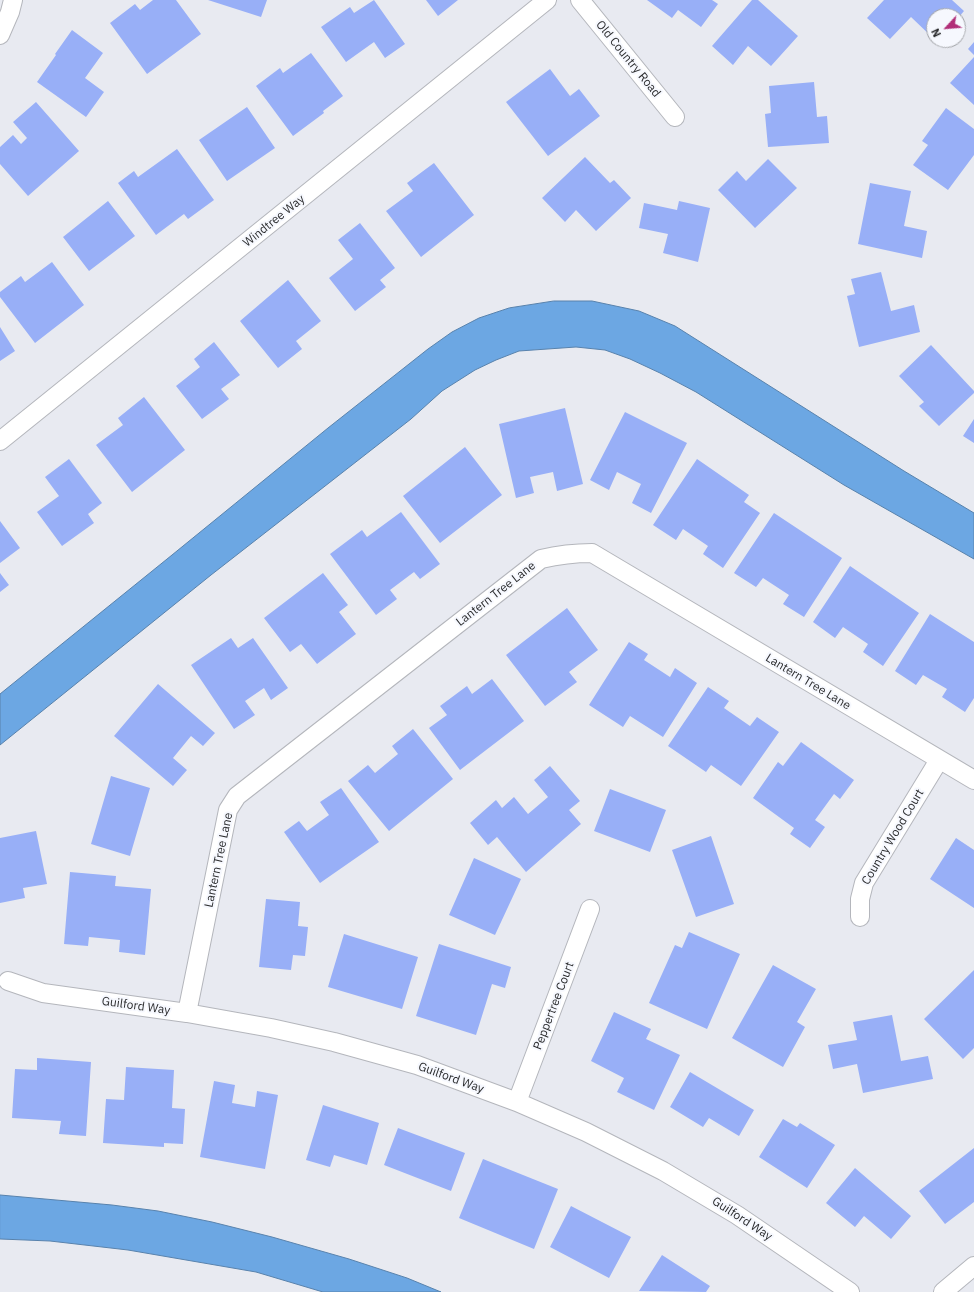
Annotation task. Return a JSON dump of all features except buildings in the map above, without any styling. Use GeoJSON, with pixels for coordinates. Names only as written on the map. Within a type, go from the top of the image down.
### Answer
{"type":"FeatureCollection","features":[{"type":"Feature","properties":{"kind":"street"},"geometry":{"type":"LineString","coordinates":[[0,34],[10,12],[13,0]]}},
{"type":"Feature","properties":{"kind":"street","name":"Windtree Way"},"geometry":{"type":"LineString","coordinates":[[0,441],[547,0]]}},
{"type":"Feature","properties":{"kind":"street","name":"Old Country Road"},"geometry":{"type":"LineString","coordinates":[[580,0],[675,117]]}},
{"type":"Feature","properties":{"kind":"street","name":"Lantern Tree Lane"},"geometry":{"type":"LineString","coordinates":[[187,1013],[228,810],[236,796],[541,559],[564,554],[592,553],[974,780]]}},
{"type":"Feature","properties":{"kind":"street","name":"Country Wood Court"},"geometry":{"type":"LineString","coordinates":[[860,917],[860,899],[864,883],[939,760]]}},
{"type":"Feature","properties":{"kind":"street","name":"Peppertree Court"},"geometry":{"type":"LineString","coordinates":[[517,1102],[590,909]]}},
{"type":"Feature","properties":{"kind":"street","name":"Guilford Way"},"geometry":{"type":"LineString","coordinates":[[8,981],[43,994],[187,1013],[271,1028],[334,1042],[417,1065],[517,1102],[586,1132],[663,1171],[737,1215],[850,1292]]}},
{"type":"Feature","properties":{"kind":"street"},"geometry":{"type":"LineString","coordinates":[[943,1292],[974,1266]]}},
{"type":"Feature","properties":{"kind":"water"},"geometry":{"type":"Polygon","coordinates":[[[554,301],[592,301],[639,311],[675,326],[904,471],[974,513],[974,559],[844,485],[696,392],[630,359],[605,350],[576,347],[519,351],[475,370],[442,391],[411,419],[211,575],[0,745],[0,694],[328,428],[428,349],[452,332],[479,318],[509,308],[554,301]]]}},
{"type":"Feature","properties":{"kind":"water"},"geometry":{"type":"Polygon","coordinates":[[[0,1195],[112,1205],[158,1211],[212,1222],[349,1259],[407,1278],[441,1292],[323,1292],[256,1272],[128,1250],[50,1241],[0,1239],[0,1195]]]}}]}
